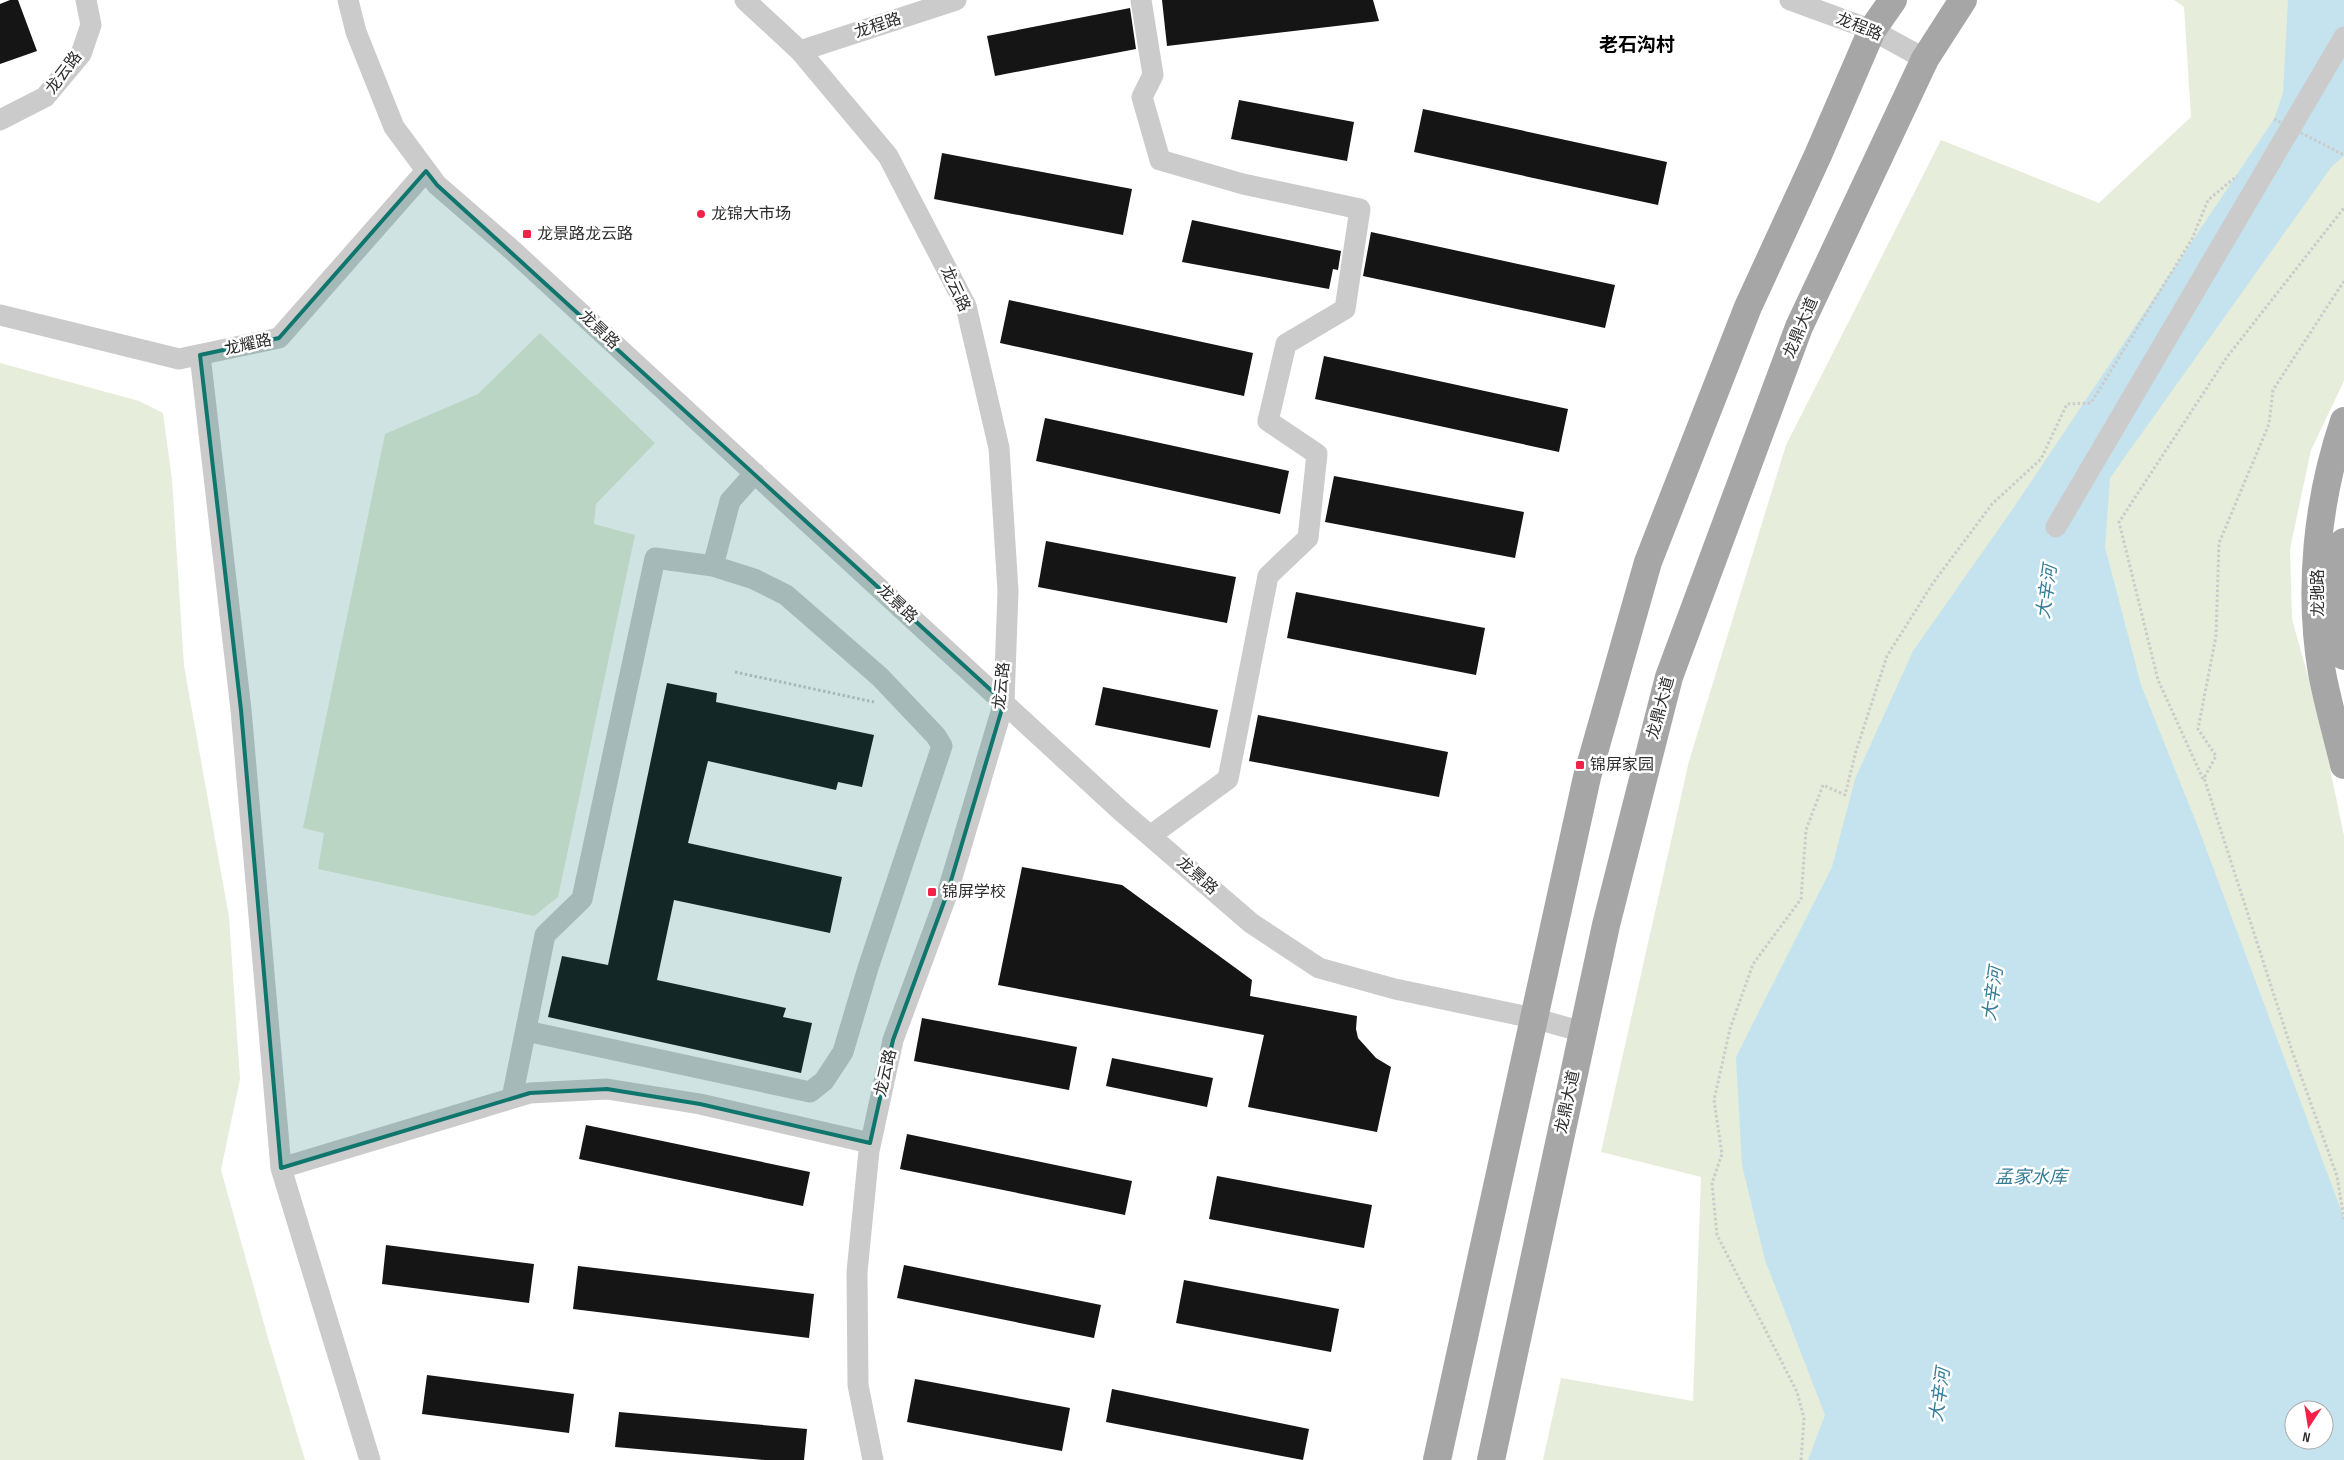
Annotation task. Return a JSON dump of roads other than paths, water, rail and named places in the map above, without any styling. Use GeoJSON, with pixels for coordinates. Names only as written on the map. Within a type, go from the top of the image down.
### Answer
{"type":"FeatureCollection","features":[{"type":"Feature","properties":{"kind":"main road"},"geometry":{"type":"LineString","coordinates":[[1437,1460],[1587,777],[1648,562],[1748,307],[1818,155],[1872,30],[1893,0]]}},
{"type":"Feature","properties":{"kind":"main road","name":"龙鼎大道"},"geometry":{"type":"LineString","coordinates":[[1491,1460],[1606,925],[1669,677],[1799,327],[1926,59],[1963,0]]}},
{"type":"Feature","properties":{"kind":"main road","name":"龙驰路"},"geometry":{"type":"LineString","coordinates":[[2344,422],[2333,454],[2322,506],[2316,617],[2322,673],[2344,765]]}},
{"type":"Feature","properties":{"kind":"main road","name":"龙驰路"},"geometry":{"type":"LineString","coordinates":[[2344,542],[2338,623],[2344,656]]}},
{"type":"Feature","properties":{"kind":"street","name":"龙云路"},"geometry":{"type":"LineString","coordinates":[[0,120],[46,98],[80,54],[91,25],[86,0]]}},
{"type":"Feature","properties":{"kind":"street","name":"龙景路"},"geometry":{"type":"LineString","coordinates":[[348,0],[356,32],[394,127],[437,185],[512,249],[1150,836],[1251,923],[1318,968],[1395,989],[1533,1018],[1583,1032]]}},
{"type":"Feature","properties":{"kind":"street","name":"龙云路"},"geometry":{"type":"LineString","coordinates":[[744,0],[800,51],[888,156],[966,306],[999,448],[1008,591],[1004,702],[947,894],[893,1040],[870,1143],[857,1272],[858,1385],[873,1460]]}},
{"type":"Feature","properties":{"kind":"street","name":"龙程路"},"geometry":{"type":"LineString","coordinates":[[800,51],[956,0]]}},
{"type":"Feature","properties":{"kind":"street"},"geometry":{"type":"LineString","coordinates":[[1141,0],[1153,75],[1142,97],[1160,160],[1243,184],[1360,209],[1345,310],[1286,344],[1268,421],[1317,454],[1308,538],[1268,576],[1228,779],[1150,836]]}},
{"type":"Feature","properties":{"kind":"street","name":"龙程路"},"geometry":{"type":"LineString","coordinates":[[1790,0],[1872,30],[1926,59]]}},
{"type":"Feature","properties":{"kind":"street"},"geometry":{"type":"LineString","coordinates":[[2056,527],[2344,37]]}},
{"type":"Feature","properties":{"kind":"street","name":"龙耀路"},"geometry":{"type":"LineString","coordinates":[[0,314],[179,359],[279,338],[426,171]]}},
{"type":"Feature","properties":{"kind":"street"},"geometry":{"type":"LineString","coordinates":[[200,355],[241,710],[281,1168],[370,1460]]}},
{"type":"Feature","properties":{"kind":"street"},"geometry":{"type":"LineString","coordinates":[[712,566],[730,501],[755,473]]}},
{"type":"Feature","properties":{"kind":"street"},"geometry":{"type":"LineString","coordinates":[[512,1098],[545,934],[582,899],[655,558],[712,566],[754,579],[786,595],[880,677],[936,736],[942,746],[868,968],[843,1052],[824,1081],[810,1092],[526,1031]]}},
{"type":"Feature","properties":{"kind":"street"},"geometry":{"type":"LineString","coordinates":[[281,1168],[530,1093],[607,1089],[700,1104],[870,1143]]}},
{"type":"Feature","properties":{"kind":"water","name":"孟家水库"},"geometry":{"type":"Polygon","coordinates":[[[2288,0],[2344,0],[2344,156],[2332,166],[2110,478],[2105,547],[2141,685],[2198,827],[2344,1218],[2344,1460],[1808,1460],[1825,1415],[1765,1260],[1742,1165],[1736,1057],[1832,867],[1855,779],[1913,651],[2012,510],[2274,119],[2283,93],[2288,0]]]}},
{"type":"Feature","properties":{"kind":"place","name":"龙锦大市场"},"geometry":{"type":"Point","coordinates":[701,214]}},
{"type":"Feature","properties":{"kind":"place","name":"龙景路龙云路"},"geometry":{"type":"Point","coordinates":[527,234]}},
{"type":"Feature","properties":{"kind":"place","name":"锦屏家园"},"geometry":{"type":"Point","coordinates":[1580,765]}},
{"type":"Feature","properties":{"kind":"place","name":"锦屏学校"},"geometry":{"type":"Point","coordinates":[932,892]}},
{"type":"Feature","properties":{"kind":"district","name":"老石沟村"},"geometry":{"type":"Point","coordinates":[1637,45]}},
{"type":"Feature","properties":{"kind":"water label","name":"大辛河"},"geometry":{"type":"Point","coordinates":[2047,592]}},
{"type":"Feature","properties":{"kind":"water label","name":"大辛河"},"geometry":{"type":"Point","coordinates":[1993,994]}},
{"type":"Feature","properties":{"kind":"water label","name":"大辛河"},"geometry":{"type":"Point","coordinates":[1940,1395]}}]}
